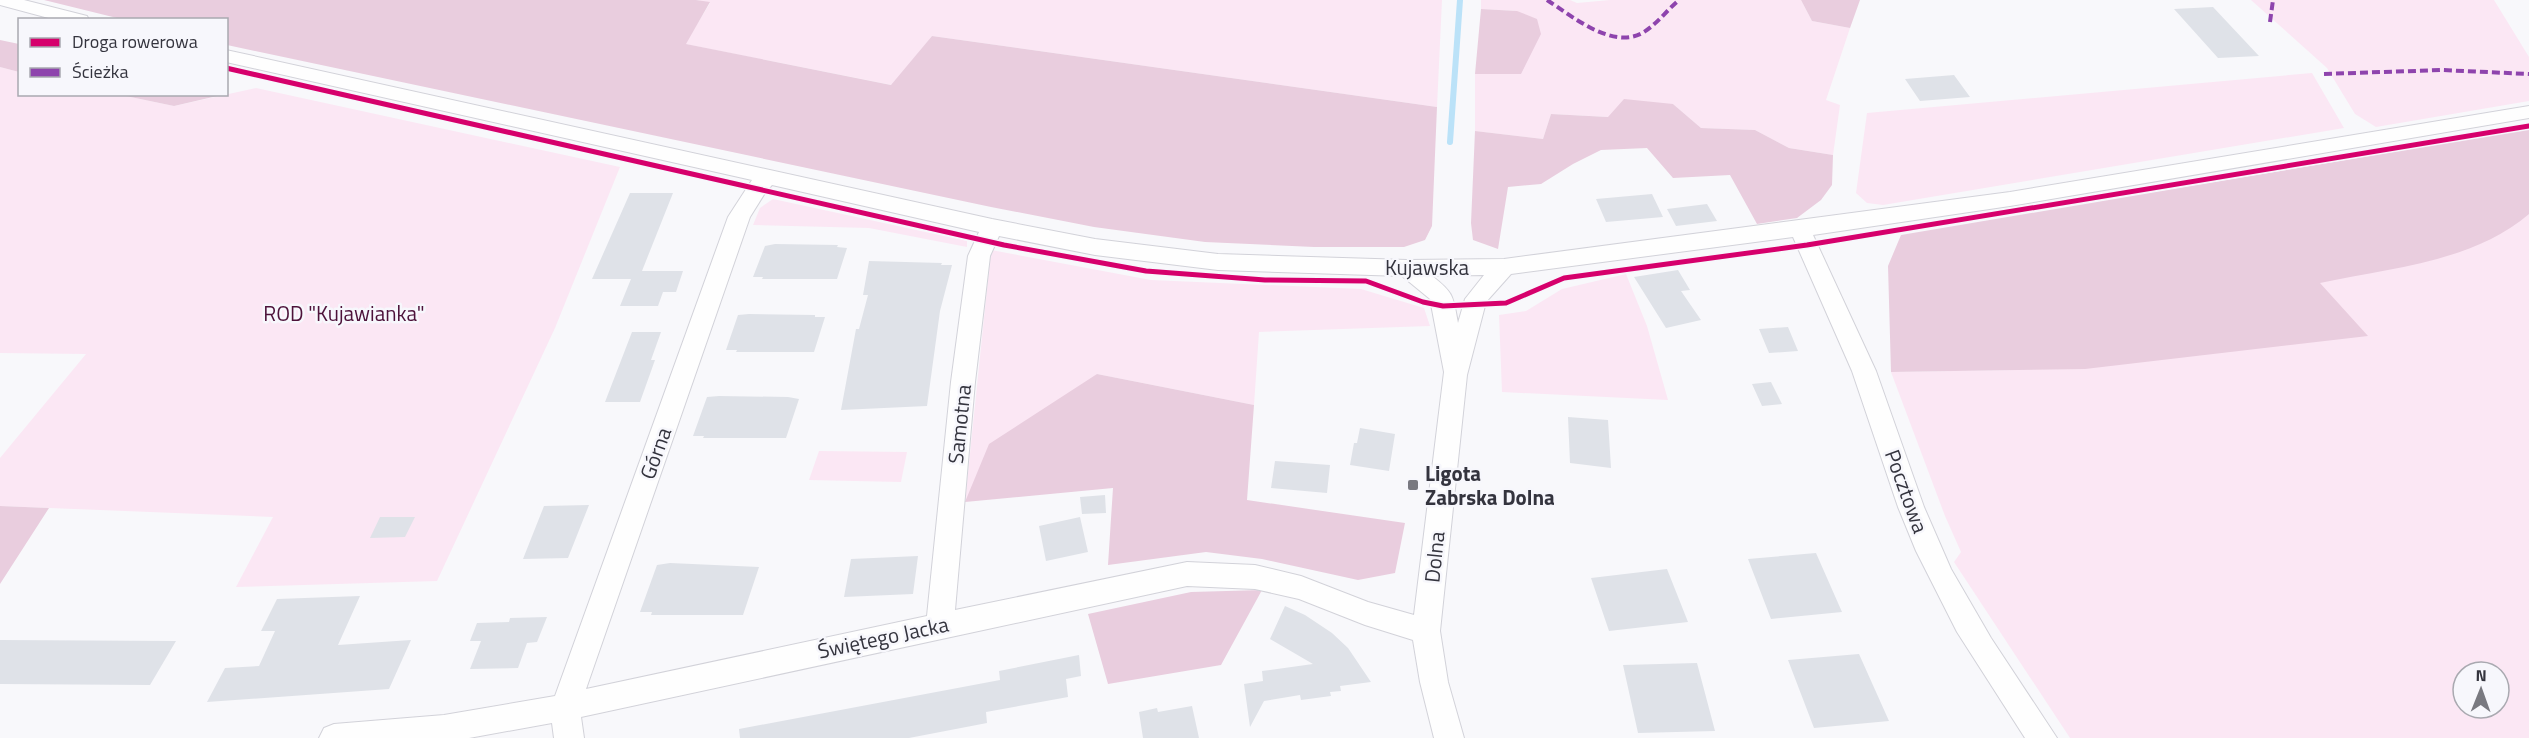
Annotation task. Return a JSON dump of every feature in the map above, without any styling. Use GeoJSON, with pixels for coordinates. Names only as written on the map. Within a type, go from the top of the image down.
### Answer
{"type":"FeatureCollection","features":[{"type":"Feature","properties":{"kind":"street"},"geometry":{"type":"LineString","coordinates":[[2,0],[72,18]]}},
{"type":"Feature","properties":{"kind":"street"},"geometry":{"type":"LineString","coordinates":[[0,14],[18,19]]}},
{"type":"Feature","properties":{"kind":"street","name":"Kujawska"},"geometry":{"type":"LineString","coordinates":[[228,56],[621,142],[992,227],[1095,247],[1218,262],[1407,268],[1504,267],[1800,230],[2010,199],[2529,111]]}},
{"type":"Feature","properties":{"kind":"street","name":"Górna"},"geometry":{"type":"LineString","coordinates":[[569,738],[565,707],[739,217],[757,188],[768,177]]}},
{"type":"Feature","properties":{"kind":"street","name":"Samotna"},"geometry":{"type":"LineString","coordinates":[[940,625],[963,382],[979,256],[992,227]]}},
{"type":"Feature","properties":{"kind":"street","name":"Pocztowa"},"geometry":{"type":"LineString","coordinates":[[1800,230],[1863,370],[1908,501],[1929,551],[1957,608],[1991,664],[2042,738]]}},
{"type":"Feature","properties":{"kind":"street","name":"Dolna"},"geometry":{"type":"LineString","coordinates":[[1449,738],[1434,682],[1426,632],[1455,375],[1476,299],[1504,267]]}},
{"type":"Feature","properties":{"kind":"street"},"geometry":{"type":"LineString","coordinates":[[1407,268],[1441,295],[1455,268],[1476,299]]}},
{"type":"Feature","properties":{"kind":"street","name":"Dolna"},"geometry":{"type":"LineString","coordinates":[[1441,295],[1455,375]]}},
{"type":"Feature","properties":{"kind":"street","name":"Świętego Jacka"},"geometry":{"type":"LineString","coordinates":[[334,738],[444,729],[565,707],[1187,574],[1255,577],[1301,588],[1365,613],[1426,632]]}},
{"type":"Feature","properties":{"kind":"green space"},"geometry":{"type":"Polygon","coordinates":[[[696,0],[1442,0],[1437,107],[932,36],[892,85],[685,44],[710,3],[696,0]]]}},
{"type":"Feature","properties":{"kind":"green space"},"geometry":{"type":"Polygon","coordinates":[[[1481,0],[1570,0],[1577,3],[1610,0],[1801,0],[1812,21],[1850,28],[1826,100],[1840,105],[1833,155],[1789,148],[1755,130],[1701,128],[1673,104],[1609,117],[1551,114],[1543,139],[1475,131],[1475,74],[1521,74],[1517,11],[1481,9],[1481,0]]]}},
{"type":"Feature","properties":{"kind":"green space"},"geometry":{"type":"Polygon","coordinates":[[[2251,0],[2494,0],[2529,57],[2529,101],[2376,127],[2355,114],[2327,68],[2251,0]]]}},
{"type":"Feature","properties":{"kind":"green space","name":"ROD \"Kujawianka\""},"geometry":{"type":"Polygon","coordinates":[[[0,67],[18,72],[18,96],[126,96],[174,106],[228,96],[256,88],[620,167],[555,328],[437,581],[236,587],[273,517],[0,506],[0,458],[86,354],[0,353],[0,67]]]}},
{"type":"Feature","properties":{"kind":"green space"},"geometry":{"type":"Polygon","coordinates":[[[2312,73],[2344,128],[1883,205],[1867,203],[1856,193],[1867,113],[2312,73]]]}},
{"type":"Feature","properties":{"kind":"green space"},"geometry":{"type":"Polygon","coordinates":[[[2529,140],[2529,738],[2070,738],[1954,562],[1961,552],[1945,516],[1891,372],[2015,370],[2529,140]]]}},
{"type":"Feature","properties":{"kind":"green space"},"geometry":{"type":"Polygon","coordinates":[[[773,199],[967,241],[967,247],[869,228],[753,225],[760,208],[773,199]]]}},
{"type":"Feature","properties":{"kind":"green space"},"geometry":{"type":"Polygon","coordinates":[[[991,250],[1151,280],[1361,289],[1424,308],[1430,326],[1259,332],[1254,405],[1097,374],[965,502],[991,250]]]}},
{"type":"Feature","properties":{"kind":"green space"},"geometry":{"type":"Polygon","coordinates":[[[1626,274],[1647,326],[1668,400],[1502,392],[1499,315],[1526,311],[1562,289],[1626,274]]]}},
{"type":"Feature","properties":{"kind":"green space"},"geometry":{"type":"Polygon","coordinates":[[[819,451],[907,452],[901,482],[809,480],[819,451]]]}},
{"type":"Feature","properties":{"kind":"shaded area"},"geometry":{"type":"Polygon","coordinates":[[[44,0],[696,0],[710,2],[686,44],[891,85],[932,36],[1437,107],[1432,226],[1425,240],[1404,247],[1314,247],[1205,242],[1094,227],[228,45],[228,18],[117,18],[44,0]]]}},
{"type":"Feature","properties":{"kind":"shaded area"},"geometry":{"type":"Polygon","coordinates":[[[1801,0],[1860,0],[1850,28],[1812,21],[1801,0]]]}},
{"type":"Feature","properties":{"kind":"shaded area"},"geometry":{"type":"Polygon","coordinates":[[[1481,9],[1517,11],[1537,19],[1541,34],[1521,74],[1475,74],[1481,9]]]}},
{"type":"Feature","properties":{"kind":"shaded area"},"geometry":{"type":"Polygon","coordinates":[[[0,40],[18,44],[18,72],[0,67],[0,40]]]}},
{"type":"Feature","properties":{"kind":"shaded area"},"geometry":{"type":"Polygon","coordinates":[[[126,96],[217,96],[174,106],[126,96]]]}},
{"type":"Feature","properties":{"kind":"shaded area"},"geometry":{"type":"Polygon","coordinates":[[[1624,99],[1673,104],[1701,128],[1755,130],[1789,148],[1833,155],[1832,185],[1821,200],[1797,218],[1757,224],[1730,175],[1673,178],[1647,148],[1601,150],[1541,184],[1508,187],[1498,249],[1473,240],[1471,223],[1475,131],[1543,139],[1551,114],[1608,117],[1624,99]]]}},
{"type":"Feature","properties":{"kind":"shaded area"},"geometry":{"type":"Polygon","coordinates":[[[2529,129],[2529,214],[2507,230],[2483,243],[2457,253],[2430,261],[2320,283],[2368,336],[2085,369],[1891,372],[1888,266],[1901,235],[2529,129]]]}},
{"type":"Feature","properties":{"kind":"shaded area"},"geometry":{"type":"Polygon","coordinates":[[[1097,374],[1254,405],[1247,500],[1405,523],[1395,573],[1358,580],[1262,559],[1206,552],[1108,565],[1113,488],[965,502],[989,444],[1097,374]]]}},
{"type":"Feature","properties":{"kind":"shaded area"},"geometry":{"type":"Polygon","coordinates":[[[0,506],[49,508],[0,584],[0,506]]]}},
{"type":"Feature","properties":{"kind":"shaded area"},"geometry":{"type":"Polygon","coordinates":[[[1262,590],[1221,665],[1108,684],[1088,614],[1191,592],[1262,590]]]}},
{"type":"Feature","properties":{"kind":"building"},"geometry":{"type":"Polygon","coordinates":[[[2213,7],[2259,56],[2218,58],[2174,9],[2213,7]]]}},
{"type":"Feature","properties":{"kind":"building"},"geometry":{"type":"Polygon","coordinates":[[[1954,75],[1970,97],[1920,101],[1905,79],[1954,75]]]}},
{"type":"Feature","properties":{"kind":"building"},"geometry":{"type":"Polygon","coordinates":[[[630,193],[673,193],[642,271],[683,271],[676,292],[663,292],[658,306],[620,306],[631,279],[592,279],[630,193]]]}},
{"type":"Feature","properties":{"kind":"building"},"geometry":{"type":"Polygon","coordinates":[[[1652,194],[1663,217],[1606,222],[1596,199],[1652,194]]]}},
{"type":"Feature","properties":{"kind":"building"},"geometry":{"type":"Polygon","coordinates":[[[1707,204],[1717,221],[1676,226],[1667,209],[1707,204]]]}},
{"type":"Feature","properties":{"kind":"building"},"geometry":{"type":"Polygon","coordinates":[[[775,244],[838,245],[837,247],[847,248],[837,279],[753,277],[765,246],[775,244]]]}},
{"type":"Feature","properties":{"kind":"building"},"geometry":{"type":"Polygon","coordinates":[[[869,261],[952,265],[940,311],[927,406],[841,410],[856,329],[859,329],[868,295],[863,295],[869,261]]]}},
{"type":"Feature","properties":{"kind":"building"},"geometry":{"type":"Polygon","coordinates":[[[1678,270],[1690,290],[1681,291],[1701,320],[1666,328],[1634,277],[1678,270]]]}},
{"type":"Feature","properties":{"kind":"building"},"geometry":{"type":"Polygon","coordinates":[[[738,315],[825,317],[814,352],[726,350],[738,315]]]}},
{"type":"Feature","properties":{"kind":"building"},"geometry":{"type":"Polygon","coordinates":[[[1788,327],[1798,351],[1769,353],[1759,329],[1788,327]]]}},
{"type":"Feature","properties":{"kind":"building"},"geometry":{"type":"Polygon","coordinates":[[[632,332],[661,332],[651,360],[655,360],[640,402],[605,402],[632,332]]]}},
{"type":"Feature","properties":{"kind":"building"},"geometry":{"type":"Polygon","coordinates":[[[1771,382],[1782,404],[1762,406],[1752,384],[1771,382]]]}},
{"type":"Feature","properties":{"kind":"building"},"geometry":{"type":"Polygon","coordinates":[[[707,397],[799,399],[786,438],[693,436],[707,397]]]}},
{"type":"Feature","properties":{"kind":"building"},"geometry":{"type":"Polygon","coordinates":[[[1568,417],[1608,420],[1611,468],[1570,463],[1568,417]]]}},
{"type":"Feature","properties":{"kind":"building"},"geometry":{"type":"Polygon","coordinates":[[[1360,428],[1395,434],[1389,471],[1350,465],[1354,443],[1357,443],[1360,428]]]}},
{"type":"Feature","properties":{"kind":"building"},"geometry":{"type":"Polygon","coordinates":[[[1275,461],[1330,465],[1327,493],[1271,488],[1275,461]]]}},
{"type":"Feature","properties":{"kind":"building"},"geometry":{"type":"Polygon","coordinates":[[[1105,495],[1106,513],[1082,514],[1080,497],[1105,495]]]}},
{"type":"Feature","properties":{"kind":"building"},"geometry":{"type":"Polygon","coordinates":[[[589,505],[568,558],[523,559],[544,506],[589,505]]]}},
{"type":"Feature","properties":{"kind":"building"},"geometry":{"type":"Polygon","coordinates":[[[380,517],[415,517],[405,537],[370,538],[380,517]]]}},
{"type":"Feature","properties":{"kind":"building"},"geometry":{"type":"Polygon","coordinates":[[[1080,517],[1088,552],[1046,561],[1039,526],[1080,517]]]}},
{"type":"Feature","properties":{"kind":"building"},"geometry":{"type":"Polygon","coordinates":[[[1816,553],[1842,612],[1771,619],[1748,559],[1816,553]]]}},
{"type":"Feature","properties":{"kind":"building"},"geometry":{"type":"Polygon","coordinates":[[[918,556],[913,594],[844,597],[851,559],[918,556]]]}},
{"type":"Feature","properties":{"kind":"building"},"geometry":{"type":"Polygon","coordinates":[[[670,563],[759,567],[743,615],[651,615],[652,612],[640,612],[657,565],[670,563]]]}},
{"type":"Feature","properties":{"kind":"building"},"geometry":{"type":"Polygon","coordinates":[[[1667,569],[1688,622],[1609,631],[1591,578],[1667,569]]]}},
{"type":"Feature","properties":{"kind":"building"},"geometry":{"type":"Polygon","coordinates":[[[360,596],[338,645],[411,640],[389,689],[207,702],[225,668],[259,666],[275,631],[261,631],[277,599],[360,596]]]}},
{"type":"Feature","properties":{"kind":"building"},"geometry":{"type":"Polygon","coordinates":[[[1285,606],[1305,615],[1332,633],[1348,648],[1371,682],[1340,686],[1341,691],[1330,692],[1331,696],[1301,700],[1300,695],[1264,701],[1250,727],[1244,684],[1263,681],[1262,671],[1313,664],[1270,639],[1285,606]]]}},
{"type":"Feature","properties":{"kind":"building"},"geometry":{"type":"Polygon","coordinates":[[[547,617],[537,642],[527,643],[518,668],[470,669],[481,641],[470,641],[477,623],[509,622],[510,618],[547,617]]]}},
{"type":"Feature","properties":{"kind":"building"},"geometry":{"type":"Polygon","coordinates":[[[0,640],[176,641],[150,685],[0,684],[0,640]]]}},
{"type":"Feature","properties":{"kind":"building"},"geometry":{"type":"Polygon","coordinates":[[[1859,654],[1889,721],[1814,728],[1788,660],[1859,654]]]}},
{"type":"Feature","properties":{"kind":"building"},"geometry":{"type":"Polygon","coordinates":[[[1079,655],[1081,676],[1066,679],[1068,697],[986,712],[987,723],[909,738],[740,738],[739,729],[1000,680],[999,671],[1079,655]]]}},
{"type":"Feature","properties":{"kind":"building"},"geometry":{"type":"Polygon","coordinates":[[[1697,663],[1715,731],[1638,733],[1623,665],[1697,663]]]}},
{"type":"Feature","properties":{"kind":"building"},"geometry":{"type":"Polygon","coordinates":[[[1192,706],[1199,738],[1143,738],[1139,712],[1157,708],[1158,712],[1192,706]]]}},
{"type":"Feature","properties":{"kind":"waterway"},"geometry":{"type":"LineString","coordinates":[[1450,142],[1460,0]]}},
{"type":"Feature","properties":{"kind":"marked path"},"geometry":{"type":"LineString","coordinates":[[1547,0],[1591,28],[1616,36],[1628,37],[1645,31],[1679,0]]}},
{"type":"Feature","properties":{"kind":"marked path"},"geometry":{"type":"LineString","coordinates":[[2270,22],[2273,0]]}},
{"type":"Feature","properties":{"kind":"marked path"},"geometry":{"type":"LineString","coordinates":[[2324,74],[2442,70],[2529,74]]}},
{"type":"Feature","properties":{"kind":"cycle path"},"geometry":{"type":"LineString","coordinates":[[228,68],[1004,245],[1146,271],[1265,280],[1366,281],[1423,302],[1443,306],[1506,303],[1564,278],[1807,245],[2529,126]]}},
{"type":"Feature","properties":{"kind":"place","name":"Ligota Zabrska Dolna"},"geometry":{"type":"Point","coordinates":[1413,485]}}]}
